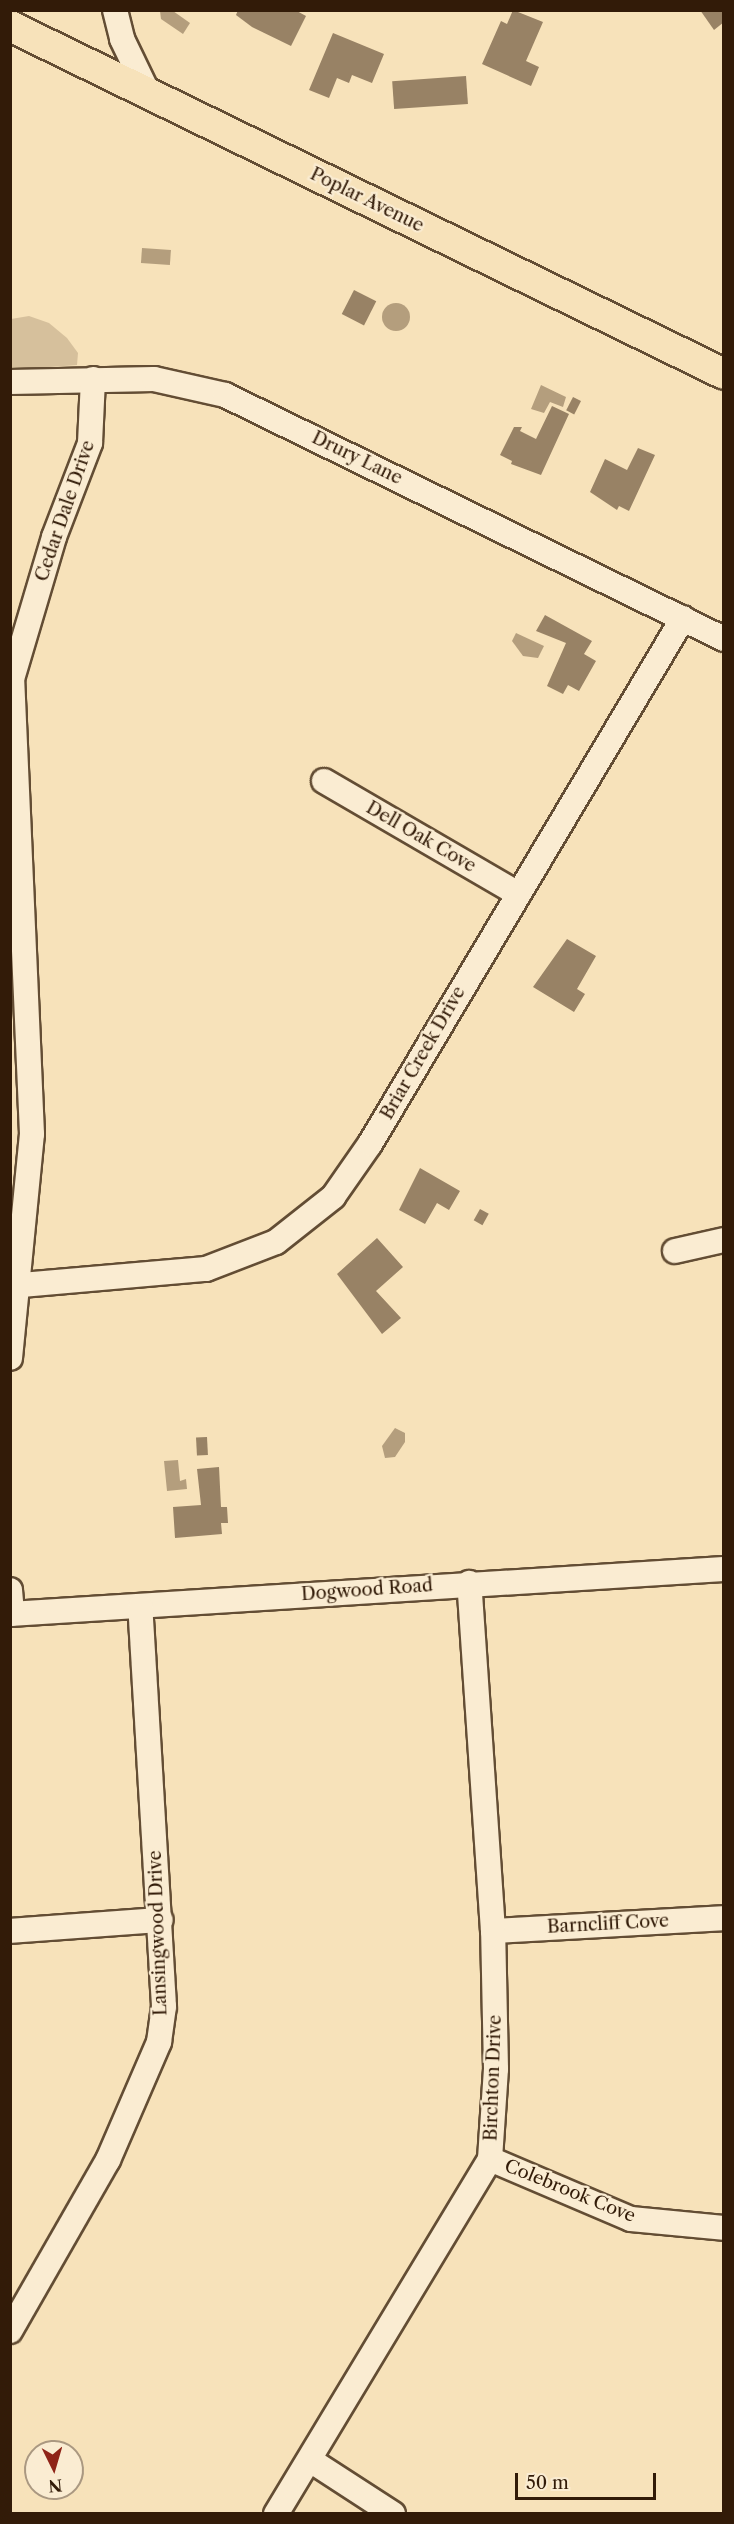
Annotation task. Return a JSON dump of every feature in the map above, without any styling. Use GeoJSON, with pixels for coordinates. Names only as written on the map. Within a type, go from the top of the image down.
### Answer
{"type":"FeatureCollection","features":[{"type":"Feature","properties":{"kind":"main road","name":"Poplar Avenue"},"geometry":{"type":"LineString","coordinates":[[10,26],[723,374]]}},
{"type":"Feature","properties":{"kind":"street"},"geometry":{"type":"LineString","coordinates":[[115,10],[122,39],[148,93]]}},
{"type":"Feature","properties":{"kind":"street","name":"Drury Lane"},"geometry":{"type":"LineString","coordinates":[[10,382],[93,379],[172,381],[225,395],[723,639]]}},
{"type":"Feature","properties":{"kind":"street","name":"Cedar Dale Drive"},"geometry":{"type":"LineString","coordinates":[[10,1358],[14,1286],[32,1134],[17,982],[11,679],[54,537],[90,443],[93,379]]}},
{"type":"Feature","properties":{"kind":"street","name":"Briar Creek Drive"},"geometry":{"type":"LineString","coordinates":[[14,1286],[206,1269],[276,1242],[306,1221],[347,1181],[683,618]]}},
{"type":"Feature","properties":{"kind":"street","name":"Dell Oak Cove"},"geometry":{"type":"LineString","coordinates":[[324,781],[518,894]]}},
{"type":"Feature","properties":{"kind":"street"},"geometry":{"type":"LineString","coordinates":[[675,1251],[723,1240]]}},
{"type":"Feature","properties":{"kind":"street","name":"Dogwood Road"},"geometry":{"type":"LineString","coordinates":[[11,1606],[140,1607],[469,1583],[723,1569]]}},
{"type":"Feature","properties":{"kind":"street","name":"Birchton Drive"},"geometry":{"type":"LineString","coordinates":[[276,2514],[490,2159],[496,2069],[493,1931],[469,1583]]}},
{"type":"Feature","properties":{"kind":"street","name":"Lansingwood Drive"},"geometry":{"type":"LineString","coordinates":[[10,2331],[19,2296],[108,2160],[159,2042],[164,2006],[140,1607]]}},
{"type":"Feature","properties":{"kind":"street","name":"Barncliff Cove"},"geometry":{"type":"LineString","coordinates":[[493,1931],[723,1918]]}},
{"type":"Feature","properties":{"kind":"street"},"geometry":{"type":"LineString","coordinates":[[10,1931],[160,1920]]}},
{"type":"Feature","properties":{"kind":"street","name":"Colebrook Cove"},"geometry":{"type":"LineString","coordinates":[[490,2159],[631,2219],[723,2228]]}},
{"type":"Feature","properties":{"kind":"street"},"geometry":{"type":"LineString","coordinates":[[310,2460],[393,2514]]}},
{"type":"Feature","properties":{"kind":"shaded area"},"geometry":{"type":"Polygon","coordinates":[[[160,11],[173,11],[190,23],[183,34],[161,19],[160,11]]]}},
{"type":"Feature","properties":{"kind":"shaded area"},"geometry":{"type":"Polygon","coordinates":[[[142,248],[171,250],[170,265],[141,263],[142,248]]]}},
{"type":"Feature","properties":{"kind":"shaded area"},"geometry":{"type":"Polygon","coordinates":[[[396,303],[406,307],[410,317],[406,327],[396,331],[386,327],[382,317],[386,307],[396,303]]]}},
{"type":"Feature","properties":{"kind":"shaded area"},"geometry":{"type":"Polygon","coordinates":[[[29,316],[49,323],[67,338],[78,353],[77,365],[11,370],[11,319],[29,316]]]}},
{"type":"Feature","properties":{"kind":"shaded area"},"geometry":{"type":"Polygon","coordinates":[[[541,385],[566,397],[563,407],[550,402],[544,413],[531,409],[541,385]]]}},
{"type":"Feature","properties":{"kind":"shaded area"},"geometry":{"type":"Polygon","coordinates":[[[516,633],[544,646],[538,658],[523,656],[512,641],[516,633]]]}},
{"type":"Feature","properties":{"kind":"shaded area"},"geometry":{"type":"Polygon","coordinates":[[[395,1428],[405,1433],[405,1442],[395,1457],[385,1458],[382,1446],[395,1428]]]}},
{"type":"Feature","properties":{"kind":"shaded area"},"geometry":{"type":"Polygon","coordinates":[[[178,1460],[180,1481],[186,1479],[187,1489],[167,1491],[164,1461],[178,1460]]]}},
{"type":"Feature","properties":{"kind":"building"},"geometry":{"type":"Polygon","coordinates":[[[238,10],[295,10],[306,16],[291,46],[252,27],[236,15],[238,10]]]}},
{"type":"Feature","properties":{"kind":"building"},"geometry":{"type":"Polygon","coordinates":[[[513,10],[543,22],[526,61],[539,67],[531,86],[482,64],[501,21],[507,24],[513,10]]]}},
{"type":"Feature","properties":{"kind":"building"},"geometry":{"type":"Polygon","coordinates":[[[700,10],[724,10],[724,22],[714,30],[700,10]]]}},
{"type":"Feature","properties":{"kind":"building"},"geometry":{"type":"Polygon","coordinates":[[[333,33],[384,54],[372,83],[352,75],[349,83],[337,78],[329,98],[309,90],[333,33]]]}},
{"type":"Feature","properties":{"kind":"building"},"geometry":{"type":"Polygon","coordinates":[[[466,76],[468,104],[394,109],[392,81],[466,76]]]}},
{"type":"Feature","properties":{"kind":"building"},"geometry":{"type":"Polygon","coordinates":[[[354,290],[376,301],[364,325],[342,314],[354,290]]]}},
{"type":"Feature","properties":{"kind":"building"},"geometry":{"type":"Polygon","coordinates":[[[573,397],[581,401],[574,414],[566,410],[573,397]]]}},
{"type":"Feature","properties":{"kind":"building"},"geometry":{"type":"Polygon","coordinates":[[[552,406],[569,414],[541,475],[511,464],[512,461],[500,455],[514,427],[522,427],[520,431],[536,439],[552,406]]]}},
{"type":"Feature","properties":{"kind":"building"},"geometry":{"type":"Polygon","coordinates":[[[638,448],[655,455],[629,511],[619,506],[617,510],[590,492],[605,459],[627,470],[638,448]]]}},
{"type":"Feature","properties":{"kind":"building"},"geometry":{"type":"Polygon","coordinates":[[[545,615],[592,641],[584,654],[596,661],[579,691],[568,685],[563,694],[547,686],[566,643],[536,631],[545,615]]]}},
{"type":"Feature","properties":{"kind":"building"},"geometry":{"type":"Polygon","coordinates":[[[567,939],[596,956],[577,989],[585,994],[574,1012],[533,987],[567,939]]]}},
{"type":"Feature","properties":{"kind":"building"},"geometry":{"type":"Polygon","coordinates":[[[420,1168],[460,1191],[449,1210],[437,1203],[425,1224],[399,1210],[420,1168]]]}},
{"type":"Feature","properties":{"kind":"building"},"geometry":{"type":"Polygon","coordinates":[[[480,1209],[489,1214],[482,1225],[474,1220],[480,1209]]]}},
{"type":"Feature","properties":{"kind":"building"},"geometry":{"type":"Polygon","coordinates":[[[377,1238],[403,1267],[376,1291],[401,1318],[382,1334],[337,1274],[377,1238]]]}},
{"type":"Feature","properties":{"kind":"building"},"geometry":{"type":"Polygon","coordinates":[[[207,1437],[208,1455],[197,1456],[196,1438],[207,1437]]]}},
{"type":"Feature","properties":{"kind":"building"},"geometry":{"type":"Polygon","coordinates":[[[219,1467],[221,1507],[227,1507],[228,1523],[221,1523],[222,1534],[175,1538],[173,1507],[201,1505],[197,1469],[219,1467]]]}}]}
